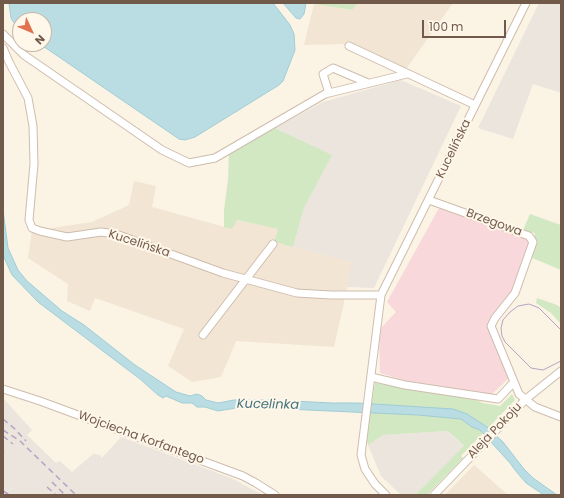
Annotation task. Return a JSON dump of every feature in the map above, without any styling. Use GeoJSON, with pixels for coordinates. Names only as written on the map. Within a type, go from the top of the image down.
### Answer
{"type":"FeatureCollection","features":[{"type":"Feature","properties":{"kind":"street","name":"Kucelińska"},"geometry":{"type":"LineString","coordinates":[[386,495],[375,484],[365,469],[361,455],[381,295],[526,3]]}},
{"type":"Feature","properties":{"kind":"street"},"geometry":{"type":"LineString","coordinates":[[4,36],[24,55],[162,150],[189,163],[215,158],[324,94],[407,74]]}},
{"type":"Feature","properties":{"kind":"street"},"geometry":{"type":"LineString","coordinates":[[349,46],[475,105]]}},
{"type":"Feature","properties":{"kind":"street","name":"Kucelińska"},"geometry":{"type":"LineString","coordinates":[[3,48],[28,98],[33,126],[34,164],[29,220],[32,228],[67,237],[101,232],[116,234],[223,273],[297,293],[331,296],[381,295]]}},
{"type":"Feature","properties":{"kind":"street"},"geometry":{"type":"LineString","coordinates":[[329,93],[323,74],[333,68],[368,83]]}},
{"type":"Feature","properties":{"kind":"street","name":"Brzegowa"},"geometry":{"type":"LineString","coordinates":[[428,200],[529,236],[533,242],[515,293],[495,318],[491,326],[513,383],[519,394],[535,407],[561,417]]}},
{"type":"Feature","properties":{"kind":"street"},"geometry":{"type":"LineString","coordinates":[[203,335],[273,244]]}},
{"type":"Feature","properties":{"kind":"street","name":"Aleja Pokoju"},"geometry":{"type":"LineString","coordinates":[[434,495],[526,399],[561,370]]}},
{"type":"Feature","properties":{"kind":"street"},"geometry":{"type":"LineString","coordinates":[[371,377],[406,385],[498,399],[513,383]]}},
{"type":"Feature","properties":{"kind":"street","name":"Wojciecha Korfantego"},"geometry":{"type":"LineString","coordinates":[[3,389],[40,401],[236,474],[256,483],[275,495]]}},
{"type":"Feature","properties":{"kind":"shaded area"},"geometry":{"type":"Polygon","coordinates":[[[359,3],[453,3],[406,69],[343,44],[304,45],[314,4],[351,10],[359,3]]]}},
{"type":"Feature","properties":{"kind":"shaded area"},"geometry":{"type":"Polygon","coordinates":[[[539,3],[561,3],[561,93],[533,84],[513,139],[478,128],[539,3]]]}},
{"type":"Feature","properties":{"kind":"shaded area"},"geometry":{"type":"Polygon","coordinates":[[[401,80],[461,106],[374,288],[347,287],[352,262],[293,247],[304,208],[331,155],[275,128],[323,102],[401,80]]]}},
{"type":"Feature","properties":{"kind":"shaded area"},"geometry":{"type":"Polygon","coordinates":[[[134,181],[156,186],[152,207],[232,229],[236,220],[279,229],[274,242],[353,262],[334,347],[236,341],[221,377],[192,382],[168,366],[184,329],[95,298],[90,311],[67,301],[68,284],[28,258],[32,231],[92,222],[129,205],[134,181]]]}},
{"type":"Feature","properties":{"kind":"shaded area"},"geometry":{"type":"Polygon","coordinates":[[[439,208],[526,238],[529,243],[513,292],[488,326],[509,378],[491,395],[407,381],[380,373],[379,330],[396,312],[387,302],[439,208]]]}},
{"type":"Feature","properties":{"kind":"shaded area"},"geometry":{"type":"Polygon","coordinates":[[[3,398],[32,430],[27,435],[56,463],[60,461],[72,472],[93,454],[100,455],[102,458],[121,437],[231,478],[263,495],[3,495],[3,398]]]}},
{"type":"Feature","properties":{"kind":"shaded area"},"geometry":{"type":"Polygon","coordinates":[[[448,431],[464,447],[415,495],[401,495],[381,476],[368,445],[383,435],[448,431]]]}},
{"type":"Feature","properties":{"kind":"shaded area"},"geometry":{"type":"Polygon","coordinates":[[[474,465],[508,495],[445,495],[474,465]]]}},
{"type":"Feature","properties":{"kind":"green space"},"geometry":{"type":"Polygon","coordinates":[[[314,3],[358,3],[352,10],[314,3]]]}},
{"type":"Feature","properties":{"kind":"green space"},"geometry":{"type":"Polygon","coordinates":[[[275,128],[332,155],[304,208],[293,247],[274,242],[278,229],[237,220],[232,229],[224,227],[229,154],[275,128]]]}},
{"type":"Feature","properties":{"kind":"green space"},"geometry":{"type":"Polygon","coordinates":[[[530,214],[561,225],[561,270],[530,257],[535,233],[523,230],[530,214]]]}},
{"type":"Feature","properties":{"kind":"green space"},"geometry":{"type":"Polygon","coordinates":[[[537,298],[557,305],[561,308],[561,324],[551,313],[536,303],[537,298]]]}},
{"type":"Feature","properties":{"kind":"green space"},"geometry":{"type":"Polygon","coordinates":[[[375,383],[471,398],[483,403],[500,406],[512,394],[515,400],[461,456],[463,458],[427,495],[415,495],[464,446],[448,431],[383,435],[368,445],[366,436],[375,383]]]}},
{"type":"Feature","properties":{"kind":"water"},"geometry":{"type":"Polygon","coordinates":[[[9,3],[273,3],[290,25],[294,34],[295,50],[283,81],[279,85],[195,137],[185,140],[179,139],[52,52],[52,12],[12,12],[12,20],[9,3]]]}},
{"type":"Feature","properties":{"kind":"water"},"geometry":{"type":"Polygon","coordinates":[[[283,3],[306,3],[304,14],[300,19],[296,18],[283,3]]]}},
{"type":"Feature","properties":{"kind":"water","name":"Kucelinka"},"geometry":{"type":"Polygon","coordinates":[[[3,210],[8,248],[18,270],[27,281],[62,311],[84,325],[135,365],[176,392],[190,396],[197,394],[206,400],[218,403],[234,400],[273,400],[358,403],[453,409],[467,414],[487,427],[503,442],[533,478],[557,495],[544,495],[526,483],[480,430],[472,427],[461,419],[418,415],[242,407],[218,411],[205,407],[197,407],[192,403],[182,403],[166,396],[163,398],[38,302],[12,275],[3,255],[3,210]]]}},
{"type":"Feature","properties":{"kind":"tram line"},"geometry":{"type":"LineString","coordinates":[[561,330],[539,308],[529,304],[518,306],[510,312],[503,320],[501,328],[502,336],[505,342],[531,368],[543,370],[561,361]]}},
{"type":"Feature","properties":{"kind":"railway"},"geometry":{"type":"LineString","coordinates":[[3,419],[26,441]]}},
{"type":"Feature","properties":{"kind":"railway"},"geometry":{"type":"LineString","coordinates":[[3,430],[20,441],[76,495]]}},
{"type":"Feature","properties":{"kind":"railway"},"geometry":{"type":"LineString","coordinates":[[3,436],[13,444]]}},
{"type":"Feature","properties":{"kind":"railway"},"geometry":{"type":"LineString","coordinates":[[52,482],[65,495]]}},
{"type":"Feature","properties":{"kind":"railway"},"geometry":{"type":"LineString","coordinates":[[47,487],[56,495]]}},
{"type":"Feature","properties":{"kind":"railway"},"geometry":{"type":"LineString","coordinates":[[3,491],[10,495]]}}]}
